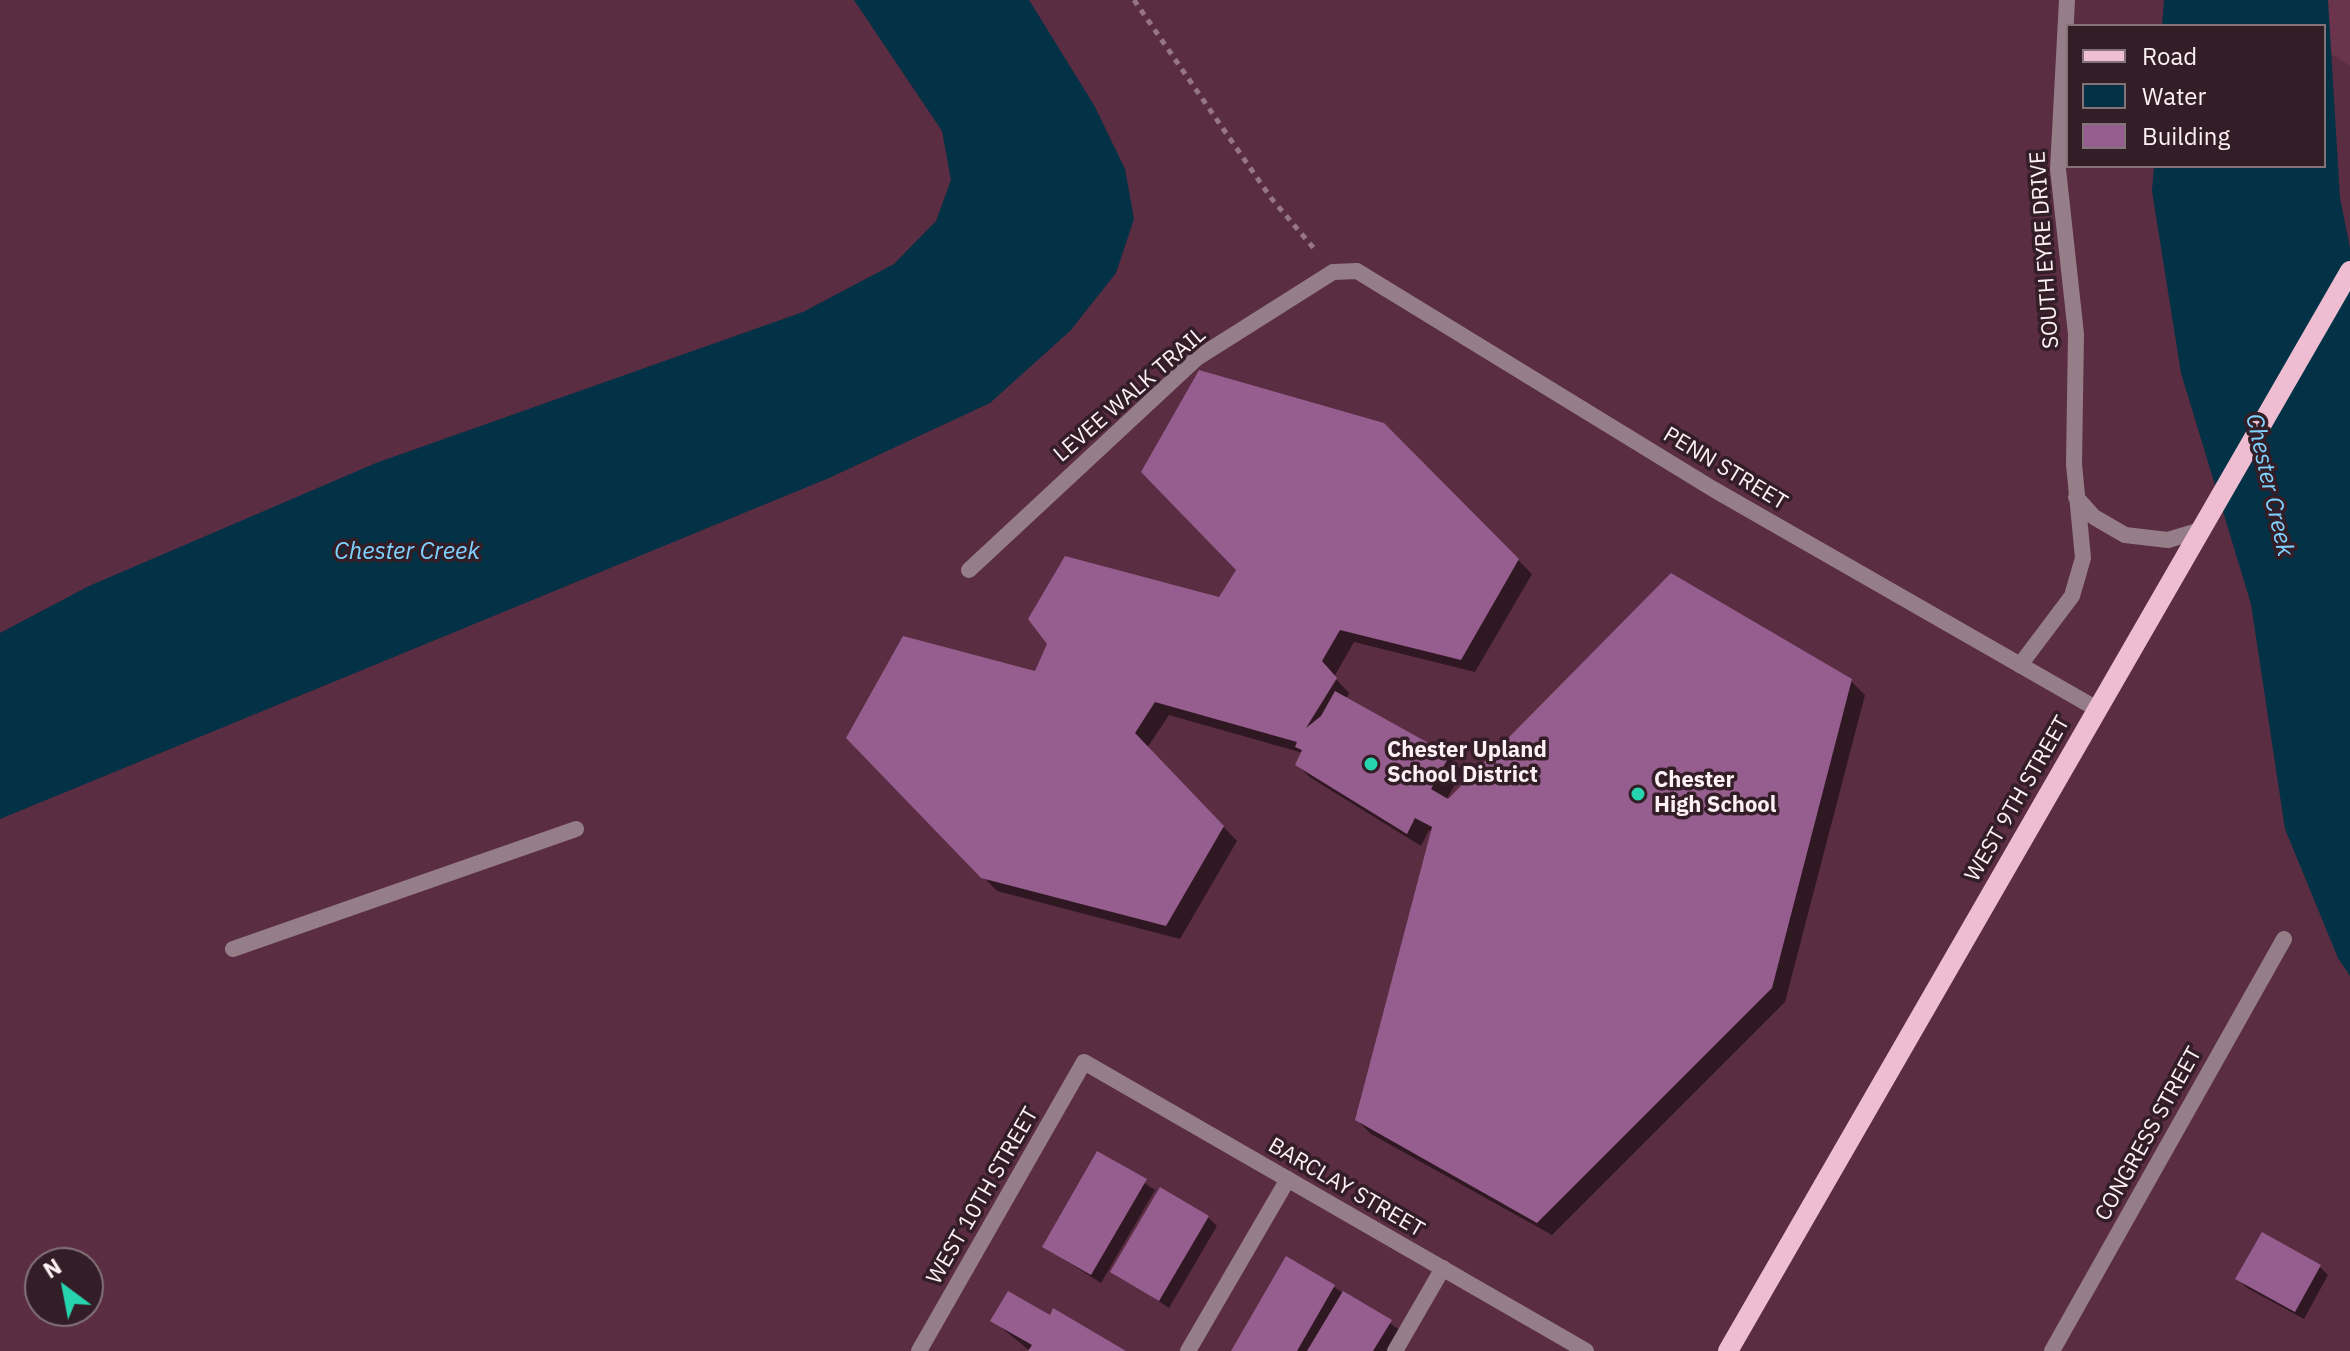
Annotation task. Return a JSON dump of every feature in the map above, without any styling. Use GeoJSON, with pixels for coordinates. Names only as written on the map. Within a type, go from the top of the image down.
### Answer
{"type":"FeatureCollection","features":[{"type":"Feature","properties":{"kind":"main road","name":"WEST 9TH STREET"},"geometry":{"type":"LineString","coordinates":[[1728,1351],[2350,271]]}},
{"type":"Feature","properties":{"kind":"street","name":"SOUTH EYRE DRIVE"},"geometry":{"type":"LineString","coordinates":[[2020,665],[2059,614],[2079,577],[2083,540],[2076,497],[2076,334],[2058,169],[2067,0]]}},
{"type":"Feature","properties":{"kind":"street","name":"PENN STREET"},"geometry":{"type":"LineString","coordinates":[[1333,272],[1357,271],[1713,489],[2097,709]]}},
{"type":"Feature","properties":{"kind":"street","name":"LEVEE WALK TRAIL"},"geometry":{"type":"LineString","coordinates":[[969,570],[1197,358],[1333,272]]}},
{"type":"Feature","properties":{"kind":"street"},"geometry":{"type":"LineString","coordinates":[[2076,497],[2094,517],[2125,535],[2168,540],[2201,530]]}},
{"type":"Feature","properties":{"kind":"street"},"geometry":{"type":"LineString","coordinates":[[233,949],[576,829]]}},
{"type":"Feature","properties":{"kind":"street","name":"CONGRESS STREET"},"geometry":{"type":"LineString","coordinates":[[2052,1351],[2284,939]]}},
{"type":"Feature","properties":{"kind":"street","name":"BARCLAY STREET"},"geometry":{"type":"LineString","coordinates":[[1084,1062],[1586,1351]]}},
{"type":"Feature","properties":{"kind":"street","name":"WEST 10TH STREET"},"geometry":{"type":"LineString","coordinates":[[919,1351],[1084,1062]]}},
{"type":"Feature","properties":{"kind":"street"},"geometry":{"type":"LineString","coordinates":[[1188,1351],[1288,1179]]}},
{"type":"Feature","properties":{"kind":"street"},"geometry":{"type":"LineString","coordinates":[[1395,1351],[1443,1268]]}},
{"type":"Feature","properties":{"kind":"path"},"geometry":{"type":"LineString","coordinates":[[1134,0],[1271,198],[1333,272]]}},
{"type":"Feature","properties":{"kind":"shaded area"},"geometry":{"type":"Polygon","coordinates":[[[2316,0],[2350,0],[2350,66],[2326,50],[2326,24],[2309,24],[2316,0]]]}},
{"type":"Feature","properties":{"kind":"water","name":"Chester Creek"},"geometry":{"type":"Polygon","coordinates":[[[854,0],[1029,0],[1094,105],[1125,169],[1134,219],[1116,273],[1070,331],[990,403],[829,478],[0,819],[0,633],[89,586],[376,463],[803,312],[894,264],[936,221],[951,180],[942,131],[854,0]]]}},
{"type":"Feature","properties":{"kind":"water","name":"Chester Creek"},"geometry":{"type":"Polygon","coordinates":[[[2164,0],[2328,0],[2340,198],[2350,248],[2350,976],[2338,958],[2285,829],[2251,604],[2181,373],[2152,191],[2154,168],[2326,168],[2326,24],[2162,24],[2164,0]]]}},
{"type":"Feature","properties":{"kind":"building","name":"Chester High School"},"geometry":{"type":"Polygon","coordinates":[[[1199,370],[1384,423],[1519,559],[1461,660],[1340,630],[1322,661],[1337,678],[1306,728],[1321,716],[1335,691],[1450,755],[1431,789],[1448,799],[1671,573],[1852,679],[1772,988],[1537,1223],[1355,1120],[1432,827],[1415,818],[1407,834],[1295,765],[1302,750],[1295,747],[1297,742],[1155,702],[1135,733],[1224,826],[1166,926],[981,878],[846,738],[903,636],[1035,671],[1047,644],[1028,619],[1065,556],[1219,597],[1236,570],[1141,472],[1199,370]]]}},
{"type":"Feature","properties":{"kind":"building"},"geometry":{"type":"Polygon","coordinates":[[[1097,1151],[1147,1179],[1091,1275],[1042,1247],[1097,1151]]]}},
{"type":"Feature","properties":{"kind":"building"},"geometry":{"type":"Polygon","coordinates":[[[1160,1187],[1209,1216],[1159,1301],[1110,1272],[1160,1187]]]}},
{"type":"Feature","properties":{"kind":"building"},"geometry":{"type":"Polygon","coordinates":[[[2262,1232],[2321,1265],[2295,1312],[2235,1279],[2262,1232]]]}},
{"type":"Feature","properties":{"kind":"building"},"geometry":{"type":"Polygon","coordinates":[[[1286,1256],[1335,1285],[1297,1351],[1231,1351],[1286,1256]]]}},
{"type":"Feature","properties":{"kind":"building"},"geometry":{"type":"Polygon","coordinates":[[[1008,1291],[1050,1315],[1053,1308],[1126,1351],[1028,1351],[1032,1345],[990,1321],[1008,1291]]]}},
{"type":"Feature","properties":{"kind":"building"},"geometry":{"type":"Polygon","coordinates":[[[1343,1291],[1392,1320],[1373,1351],[1307,1351],[1343,1291]]]}},
{"type":"Feature","properties":{"kind":"place","name":"Chester Upland School District"},"geometry":{"type":"Point","coordinates":[1371,764]}},
{"type":"Feature","properties":{"kind":"place","name":"Chester High School"},"geometry":{"type":"Point","coordinates":[1638,794]}}]}
